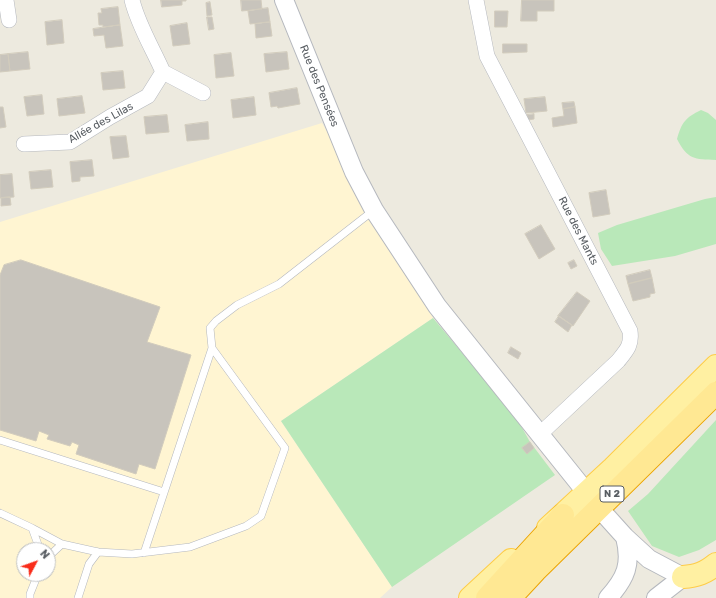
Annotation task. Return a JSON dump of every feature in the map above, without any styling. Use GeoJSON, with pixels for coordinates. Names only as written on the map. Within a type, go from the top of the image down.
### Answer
{"type":"FeatureCollection","features":[{"type":"Feature","properties":{"kind":"highway","name":"N 2"},"geometry":{"type":"LineString","coordinates":[[510,598],[540,565],[716,392]]}},
{"type":"Feature","properties":{"kind":"highway","name":"N 2"},"geometry":{"type":"LineString","coordinates":[[487,598],[563,515]]}},
{"type":"Feature","properties":{"kind":"main road","name":"N 2"},"geometry":{"type":"LineString","coordinates":[[563,515],[613,468],[716,366]]}},
{"type":"Feature","properties":{"kind":"main road"},"geometry":{"type":"LineString","coordinates":[[470,598],[563,515]]}},
{"type":"Feature","properties":{"kind":"main road"},"geometry":{"type":"LineString","coordinates":[[683,577],[697,576],[716,564]]}},
{"type":"Feature","properties":{"kind":"street"},"geometry":{"type":"LineString","coordinates":[[6,0],[9,20]]}},
{"type":"Feature","properties":{"kind":"street"},"geometry":{"type":"LineString","coordinates":[[132,0],[145,34],[163,72],[204,93]]}},
{"type":"Feature","properties":{"kind":"street","name":"Rue des Pensées"},"geometry":{"type":"LineString","coordinates":[[284,0],[354,172],[374,210],[437,306],[582,487]]}},
{"type":"Feature","properties":{"kind":"street","name":"Rue des Mants"},"geometry":{"type":"LineString","coordinates":[[476,0],[487,56],[630,331],[631,340],[628,348],[618,361],[540,434]]}},
{"type":"Feature","properties":{"kind":"street","name":"Allée des Lilas"},"geometry":{"type":"LineString","coordinates":[[24,144],[70,142],[110,117],[148,96],[163,72]]}},
{"type":"Feature","properties":{"kind":"street"},"geometry":{"type":"LineString","coordinates":[[607,517],[649,559],[683,577],[656,598]]}},
{"type":"Feature","properties":{"kind":"street"},"geometry":{"type":"LineString","coordinates":[[608,598],[619,585],[627,568],[627,546],[625,536]]}},
{"type":"Feature","properties":{"kind":"lane"},"geometry":{"type":"LineString","coordinates":[[144,553],[212,348],[210,328],[216,321],[237,305],[279,284],[374,210]]}},
{"type":"Feature","properties":{"kind":"lane"},"geometry":{"type":"LineString","coordinates":[[0,513],[62,544],[98,552],[132,554],[190,547],[246,526],[261,516],[285,448],[212,348]]}},
{"type":"Feature","properties":{"kind":"lane"},"geometry":{"type":"LineString","coordinates":[[0,440],[164,492]]}},
{"type":"Feature","properties":{"kind":"lane"},"geometry":{"type":"LineString","coordinates":[[32,528],[37,542]]}},
{"type":"Feature","properties":{"kind":"lane"},"geometry":{"type":"LineString","coordinates":[[56,550],[62,544]]}},
{"type":"Feature","properties":{"kind":"lane"},"geometry":{"type":"LineString","coordinates":[[78,598],[89,564],[98,552]]}},
{"type":"Feature","properties":{"kind":"lane"},"geometry":{"type":"LineString","coordinates":[[30,598],[35,582]]}},
{"type":"Feature","properties":{"kind":"shaded area"},"geometry":{"type":"Polygon","coordinates":[[[322,123],[433,318],[281,421],[392,587],[380,598],[0,598],[0,222],[322,123]]]}},
{"type":"Feature","properties":{"kind":"green space"},"geometry":{"type":"Polygon","coordinates":[[[701,110],[708,113],[716,120],[716,160],[702,159],[688,155],[677,139],[685,121],[701,110]]]}},
{"type":"Feature","properties":{"kind":"green space"},"geometry":{"type":"Polygon","coordinates":[[[716,197],[716,244],[675,256],[612,266],[601,249],[598,233],[617,225],[716,197]]]}},
{"type":"Feature","properties":{"kind":"green space"},"geometry":{"type":"Polygon","coordinates":[[[433,318],[516,417],[530,442],[555,475],[392,587],[281,421],[433,318]]]}},
{"type":"Feature","properties":{"kind":"green space"},"geometry":{"type":"Polygon","coordinates":[[[716,420],[716,540],[699,550],[679,557],[652,546],[628,511],[648,494],[716,420]]]}},
{"type":"Feature","properties":{"kind":"building"},"geometry":{"type":"Polygon","coordinates":[[[161,0],[186,1],[182,1],[182,5],[162,7],[161,0]]]}},
{"type":"Feature","properties":{"kind":"building"},"geometry":{"type":"Polygon","coordinates":[[[241,0],[261,0],[262,9],[242,11],[241,0]]]}},
{"type":"Feature","properties":{"kind":"building"},"geometry":{"type":"Polygon","coordinates":[[[522,0],[554,0],[554,11],[537,11],[537,21],[521,21],[522,0]]]}},
{"type":"Feature","properties":{"kind":"building"},"geometry":{"type":"Polygon","coordinates":[[[210,2],[212,15],[207,16],[206,3],[210,2]]]}},
{"type":"Feature","properties":{"kind":"building"},"geometry":{"type":"Polygon","coordinates":[[[118,7],[120,25],[103,27],[103,25],[99,25],[98,13],[102,13],[101,9],[118,7]]]}},
{"type":"Feature","properties":{"kind":"building"},"geometry":{"type":"Polygon","coordinates":[[[268,8],[270,22],[250,24],[248,11],[268,8]]]}},
{"type":"Feature","properties":{"kind":"building"},"geometry":{"type":"Polygon","coordinates":[[[495,11],[508,11],[507,27],[495,27],[495,11]]]}},
{"type":"Feature","properties":{"kind":"building"},"geometry":{"type":"Polygon","coordinates":[[[207,17],[212,17],[214,29],[209,30],[207,17]]]}},
{"type":"Feature","properties":{"kind":"building"},"geometry":{"type":"Polygon","coordinates":[[[62,20],[64,43],[47,45],[45,22],[62,20]]]}},
{"type":"Feature","properties":{"kind":"building"},"geometry":{"type":"Polygon","coordinates":[[[270,22],[272,36],[256,38],[255,24],[270,22]]]}},
{"type":"Feature","properties":{"kind":"building"},"geometry":{"type":"Polygon","coordinates":[[[187,23],[190,44],[173,46],[170,26],[187,23]]]}},
{"type":"Feature","properties":{"kind":"building"},"geometry":{"type":"Polygon","coordinates":[[[120,25],[123,46],[106,48],[104,35],[94,36],[93,29],[120,25]]]}},
{"type":"Feature","properties":{"kind":"building"},"geometry":{"type":"Polygon","coordinates":[[[503,44],[527,44],[527,52],[503,53],[503,44]]]}},
{"type":"Feature","properties":{"kind":"building"},"geometry":{"type":"Polygon","coordinates":[[[28,52],[30,69],[10,71],[8,54],[28,52]]]}},
{"type":"Feature","properties":{"kind":"building"},"geometry":{"type":"Polygon","coordinates":[[[287,52],[289,69],[266,72],[264,54],[287,52]]]}},
{"type":"Feature","properties":{"kind":"building"},"geometry":{"type":"Polygon","coordinates":[[[231,53],[234,76],[216,78],[214,55],[231,53]]]}},
{"type":"Feature","properties":{"kind":"building"},"geometry":{"type":"Polygon","coordinates":[[[8,54],[10,71],[0,72],[0,55],[8,54]]]}},
{"type":"Feature","properties":{"kind":"building"},"geometry":{"type":"Polygon","coordinates":[[[123,71],[125,88],[103,90],[101,73],[123,71]]]}},
{"type":"Feature","properties":{"kind":"building"},"geometry":{"type":"Polygon","coordinates":[[[297,88],[300,104],[278,108],[277,106],[271,107],[269,93],[297,88]]]}},
{"type":"Feature","properties":{"kind":"building"},"geometry":{"type":"Polygon","coordinates":[[[42,95],[44,114],[27,116],[24,97],[42,95]]]}},
{"type":"Feature","properties":{"kind":"building"},"geometry":{"type":"Polygon","coordinates":[[[82,96],[85,113],[59,116],[57,99],[82,96]]]}},
{"type":"Feature","properties":{"kind":"building"},"geometry":{"type":"Polygon","coordinates":[[[254,97],[256,115],[233,118],[231,100],[254,97]]]}},
{"type":"Feature","properties":{"kind":"building"},"geometry":{"type":"Polygon","coordinates":[[[545,97],[547,111],[526,113],[524,99],[545,97]]]}},
{"type":"Feature","properties":{"kind":"building"},"geometry":{"type":"Polygon","coordinates":[[[574,102],[575,107],[563,109],[562,103],[574,102]]]}},
{"type":"Feature","properties":{"kind":"building"},"geometry":{"type":"Polygon","coordinates":[[[0,107],[3,107],[6,127],[0,128],[0,107]]]}},
{"type":"Feature","properties":{"kind":"building"},"geometry":{"type":"Polygon","coordinates":[[[575,107],[577,123],[553,127],[552,118],[564,116],[563,109],[575,107]]]}},
{"type":"Feature","properties":{"kind":"building"},"geometry":{"type":"Polygon","coordinates":[[[534,114],[534,119],[528,120],[527,115],[534,114]]]}},
{"type":"Feature","properties":{"kind":"building"},"geometry":{"type":"Polygon","coordinates":[[[167,115],[169,132],[146,134],[144,117],[167,115]]]}},
{"type":"Feature","properties":{"kind":"building"},"geometry":{"type":"Polygon","coordinates":[[[208,122],[209,139],[187,141],[185,125],[208,122]]]}},
{"type":"Feature","properties":{"kind":"building"},"geometry":{"type":"Polygon","coordinates":[[[126,136],[129,157],[113,159],[110,137],[126,136]]]}},
{"type":"Feature","properties":{"kind":"building"},"geometry":{"type":"Polygon","coordinates":[[[92,160],[94,176],[80,177],[80,181],[72,182],[70,162],[92,160]]]}},
{"type":"Feature","properties":{"kind":"building"},"geometry":{"type":"Polygon","coordinates":[[[51,170],[53,187],[31,189],[29,172],[51,170]]]}},
{"type":"Feature","properties":{"kind":"building"},"geometry":{"type":"Polygon","coordinates":[[[12,174],[14,197],[0,198],[0,175],[12,174]]]}},
{"type":"Feature","properties":{"kind":"building"},"geometry":{"type":"Polygon","coordinates":[[[606,190],[610,214],[593,217],[589,193],[606,190]]]}},
{"type":"Feature","properties":{"kind":"building"},"geometry":{"type":"Polygon","coordinates":[[[10,197],[11,205],[1,206],[1,198],[10,197]]]}},
{"type":"Feature","properties":{"kind":"building"},"geometry":{"type":"Polygon","coordinates":[[[541,225],[555,249],[539,259],[525,234],[541,225]]]}},
{"type":"Feature","properties":{"kind":"building"},"geometry":{"type":"Polygon","coordinates":[[[21,260],[160,307],[147,342],[191,355],[155,469],[139,464],[136,474],[76,454],[79,445],[72,442],[70,446],[47,439],[49,435],[39,431],[36,441],[0,430],[0,275],[4,265],[21,260]]]}},
{"type":"Feature","properties":{"kind":"building"},"geometry":{"type":"Polygon","coordinates":[[[574,260],[577,266],[571,269],[568,263],[574,260]]]}},
{"type":"Feature","properties":{"kind":"building"},"geometry":{"type":"Polygon","coordinates":[[[650,270],[652,278],[628,284],[626,276],[650,270]]]}},
{"type":"Feature","properties":{"kind":"building"},"geometry":{"type":"Polygon","coordinates":[[[652,278],[655,293],[650,294],[650,297],[633,301],[628,284],[652,278]]]}},
{"type":"Feature","properties":{"kind":"building"},"geometry":{"type":"Polygon","coordinates":[[[577,292],[590,301],[573,326],[558,316],[577,292]]]}},
{"type":"Feature","properties":{"kind":"building"},"geometry":{"type":"Polygon","coordinates":[[[559,316],[572,325],[568,332],[555,322],[559,316]]]}},
{"type":"Feature","properties":{"kind":"building"},"geometry":{"type":"Polygon","coordinates":[[[511,347],[521,353],[518,359],[508,353],[511,347]]]}},
{"type":"Feature","properties":{"kind":"building"},"geometry":{"type":"Polygon","coordinates":[[[530,442],[534,448],[527,454],[522,448],[530,442]]]}}]}
